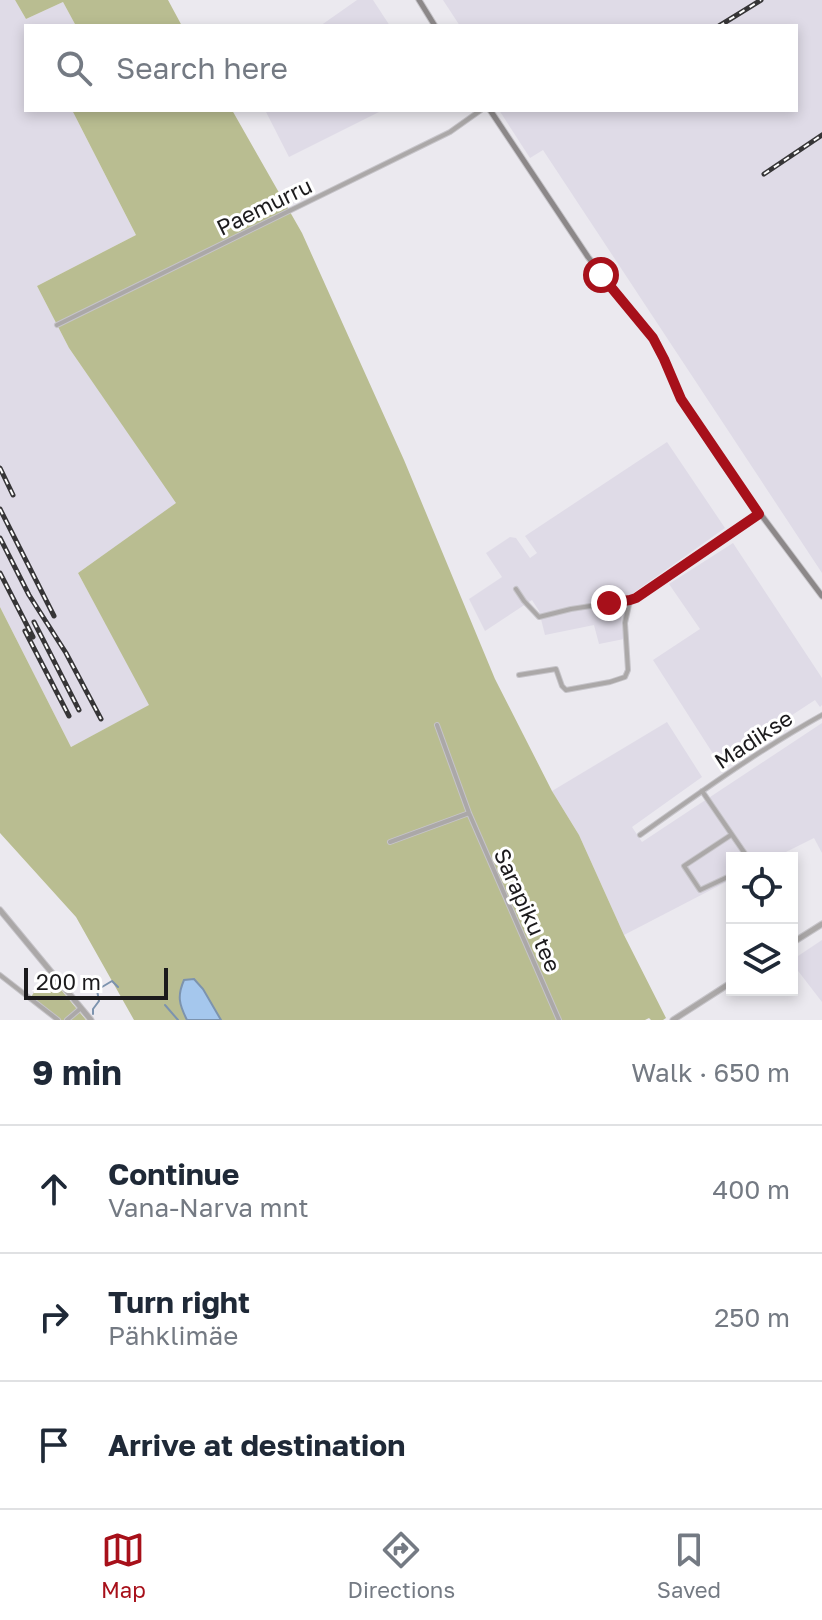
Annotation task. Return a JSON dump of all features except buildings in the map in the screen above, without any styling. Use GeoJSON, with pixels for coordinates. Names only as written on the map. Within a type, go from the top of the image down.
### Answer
{"type":"FeatureCollection","features":[{"type":"Feature","properties":{"kind":"main road"},"geometry":{"type":"LineString","coordinates":[[419,0],[434,24]]}},
{"type":"Feature","properties":{"kind":"main road"},"geometry":{"type":"LineString","coordinates":[[491,112],[588,257],[653,338],[686,407],[759,514],[822,596]]}},
{"type":"Feature","properties":{"kind":"street","name":"Paemurru"},"geometry":{"type":"LineString","coordinates":[[57,325],[450,132],[478,112]]}},
{"type":"Feature","properties":{"kind":"street"},"geometry":{"type":"LineString","coordinates":[[516,589],[539,617],[630,600],[759,514]]}},
{"type":"Feature","properties":{"kind":"street"},"geometry":{"type":"LineString","coordinates":[[519,675],[556,669],[566,690],[625,677],[628,670],[625,623],[630,600]]}},
{"type":"Feature","properties":{"kind":"street","name":"Madikse"},"geometry":{"type":"LineString","coordinates":[[640,835],[702,791],[822,715]]}},
{"type":"Feature","properties":{"kind":"street","name":"Sarapiku tee"},"geometry":{"type":"LineString","coordinates":[[437,725],[498,885],[559,1020]]}},
{"type":"Feature","properties":{"kind":"street","name":"Madikse"},"geometry":{"type":"LineString","coordinates":[[702,791],[744,852]]}},
{"type":"Feature","properties":{"kind":"street"},"geometry":{"type":"LineString","coordinates":[[390,842],[469,813]]}},
{"type":"Feature","properties":{"kind":"street"},"geometry":{"type":"LineString","coordinates":[[726,878],[700,890],[684,866],[731,835]]}},
{"type":"Feature","properties":{"kind":"street"},"geometry":{"type":"LineString","coordinates":[[0,910],[91,1020]]}},
{"type":"Feature","properties":{"kind":"street"},"geometry":{"type":"LineString","coordinates":[[798,939],[822,924]]}},
{"type":"Feature","properties":{"kind":"street"},"geometry":{"type":"LineString","coordinates":[[0,975],[58,1020]]}},
{"type":"Feature","properties":{"kind":"street"},"geometry":{"type":"LineString","coordinates":[[673,1020],[726,986]]}},
{"type":"Feature","properties":{"kind":"street"},"geometry":{"type":"LineString","coordinates":[[67,1020],[81,1008]]}},
{"type":"Feature","properties":{"kind":"shaded area"},"geometry":{"type":"Polygon","coordinates":[[[0,0],[15,0],[26,19],[63,2],[75,24],[24,24],[24,112],[73,112],[136,235],[37,286],[69,348],[177,503],[78,573],[150,705],[71,747],[0,607],[0,0]]]}},
{"type":"Feature","properties":{"kind":"shaded area"},"geometry":{"type":"Polygon","coordinates":[[[357,0],[373,0],[389,24],[323,24],[357,0]]]}},
{"type":"Feature","properties":{"kind":"shaded area"},"geometry":{"type":"Polygon","coordinates":[[[443,0],[822,0],[822,573],[543,150],[530,158],[500,112],[798,112],[798,24],[459,24],[443,0]]]}},
{"type":"Feature","properties":{"kind":"shaded area"},"geometry":{"type":"Polygon","coordinates":[[[266,112],[379,112],[289,157],[266,112]]]}},
{"type":"Feature","properties":{"kind":"shaded area"},"geometry":{"type":"Polygon","coordinates":[[[667,442],[725,528],[619,603],[624,639],[599,644],[594,625],[545,635],[539,611],[532,600],[485,631],[469,599],[502,577],[486,553],[510,537],[516,538],[530,558],[537,553],[525,536],[667,442]]]}},
{"type":"Feature","properties":{"kind":"shaded area"},"geometry":{"type":"Polygon","coordinates":[[[733,543],[822,678],[822,705],[820,707],[815,700],[719,763],[653,660],[700,629],[669,584],[733,543]]]}},
{"type":"Feature","properties":{"kind":"shaded area"},"geometry":{"type":"Polygon","coordinates":[[[667,722],[702,777],[632,827],[642,842],[822,723],[822,853],[814,838],[786,852],[726,852],[726,882],[624,935],[579,835],[552,791],[667,722]]]}},
{"type":"Feature","properties":{"kind":"shaded area"},"geometry":{"type":"Polygon","coordinates":[[[822,940],[822,1002],[798,971],[798,956],[822,940]]]}},
{"type":"Feature","properties":{"kind":"green space"},"geometry":{"type":"Polygon","coordinates":[[[15,0],[168,0],[181,24],[75,24],[63,2],[26,19],[15,0]]]}},
{"type":"Feature","properties":{"kind":"green space"},"geometry":{"type":"Polygon","coordinates":[[[73,112],[233,112],[302,233],[404,460],[495,679],[552,791],[579,835],[666,1018],[134,1020],[76,917],[0,833],[0,607],[71,747],[149,705],[78,573],[176,503],[69,348],[37,286],[136,235],[73,112]]]}},
{"type":"Feature","properties":{"kind":"green space"},"geometry":{"type":"Polygon","coordinates":[[[48,974],[86,1020],[61,1020],[31,997],[48,974]]]}},
{"type":"Feature","properties":{"kind":"water"},"geometry":{"type":"Polygon","coordinates":[[[194,979],[221,1020],[187,1020],[180,991],[184,980],[194,979]]]}},
{"type":"Feature","properties":{"kind":"waterway"},"geometry":{"type":"LineString","coordinates":[[93,1014],[99,1001],[97,990],[112,981],[118,987]]}},
{"type":"Feature","properties":{"kind":"waterway"},"geometry":{"type":"LineString","coordinates":[[165,1005],[178,1020]]}},
{"type":"Feature","properties":{"kind":"railway"},"geometry":{"type":"LineString","coordinates":[[722,24],[761,0]]}},
{"type":"Feature","properties":{"kind":"railway"},"geometry":{"type":"LineString","coordinates":[[764,174],[822,135]]}},
{"type":"Feature","properties":{"kind":"railway"},"geometry":{"type":"LineString","coordinates":[[0,468],[13,495]]}},
{"type":"Feature","properties":{"kind":"railway"},"geometry":{"type":"LineString","coordinates":[[0,509],[54,616]]}},
{"type":"Feature","properties":{"kind":"railway"},"geometry":{"type":"LineString","coordinates":[[0,538],[29,595],[66,653],[101,719]]}},
{"type":"Feature","properties":{"kind":"railway"},"geometry":{"type":"LineString","coordinates":[[0,573],[33,637]]}},
{"type":"Feature","properties":{"kind":"railway"},"geometry":{"type":"LineString","coordinates":[[34,622],[79,710]]}},
{"type":"Feature","properties":{"kind":"railway"},"geometry":{"type":"LineString","coordinates":[[25,631],[69,716]]}},
{"type":"Feature","properties":{"kind":"route"},"geometry":{"type":"LineString","coordinates":[[601,275],[653,338],[681,399],[759,514],[636,598],[609,603]]}}]}
